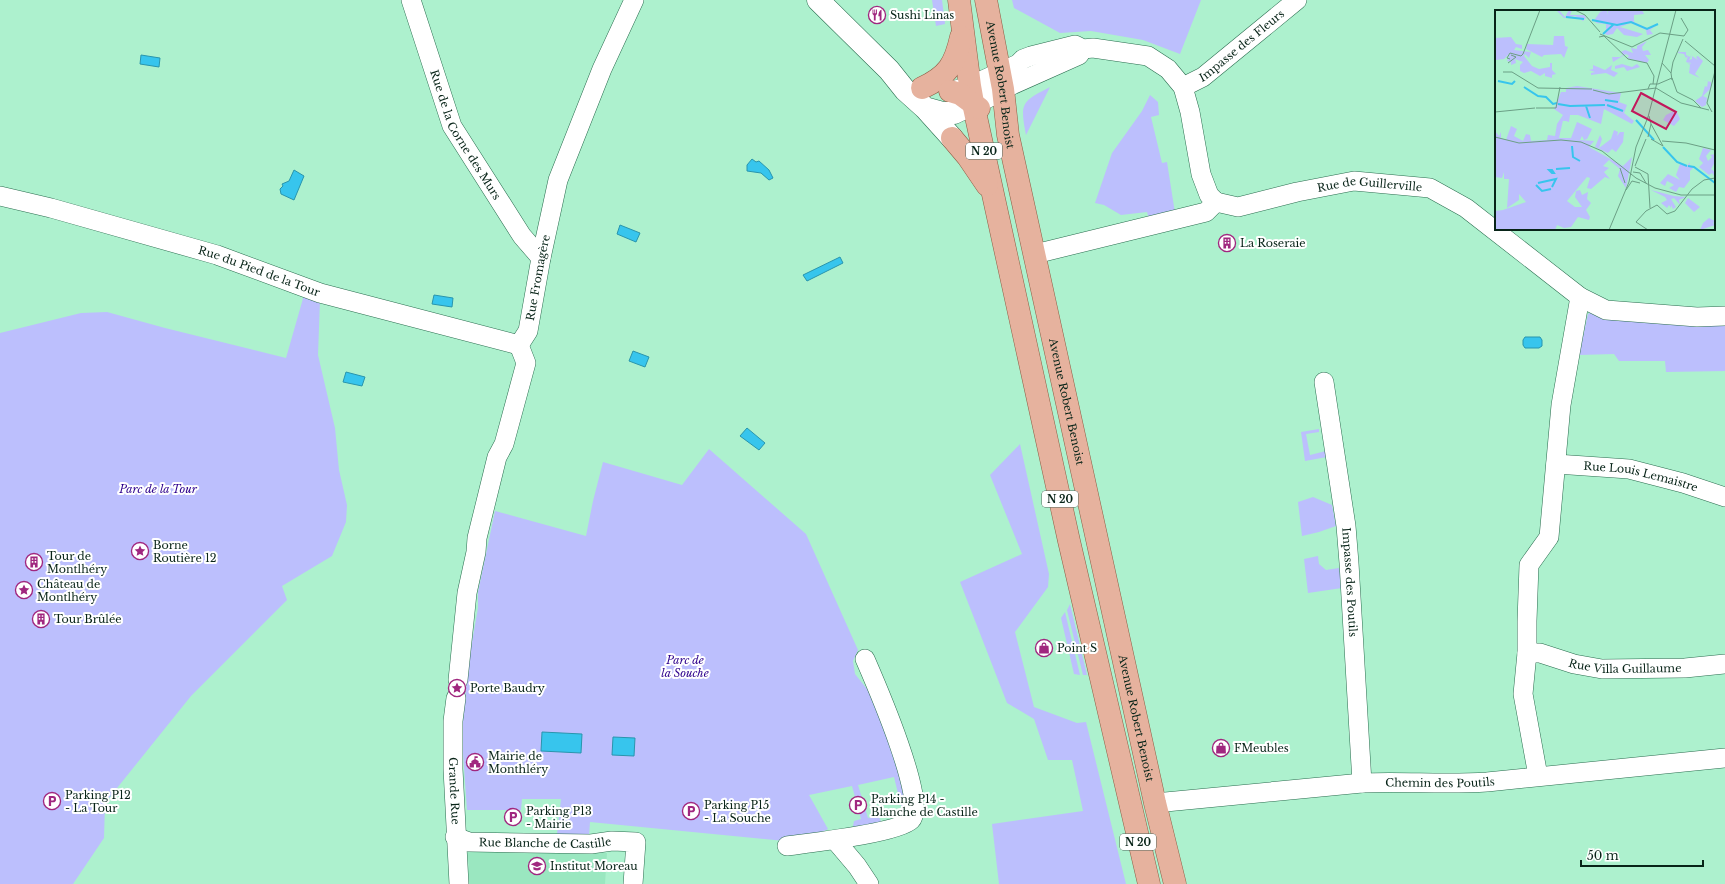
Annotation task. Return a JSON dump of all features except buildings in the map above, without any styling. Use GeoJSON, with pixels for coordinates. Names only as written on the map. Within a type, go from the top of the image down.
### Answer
{"type":"FeatureCollection","features":[{"type":"Feature","properties":{"kind":"main road","name":"N 20"},"geometry":{"type":"LineString","coordinates":[[959,0],[962,32],[964,94],[994,198],[1069,541],[1149,884]]}},
{"type":"Feature","properties":{"kind":"main road","name":"Avenue Robert Benoist"},"geometry":{"type":"LineString","coordinates":[[986,0],[1001,81],[1008,135],[1155,803]]}},
{"type":"Feature","properties":{"kind":"main road"},"geometry":{"type":"LineString","coordinates":[[924,98],[936,82],[952,65],[957,53],[962,32]]}},
{"type":"Feature","properties":{"kind":"main road"},"geometry":{"type":"LineString","coordinates":[[964,94],[984,111],[999,138],[1017,220],[1035,254]]}},
{"type":"Feature","properties":{"kind":"main road"},"geometry":{"type":"LineString","coordinates":[[952,138],[982,176],[994,198]]}},
{"type":"Feature","properties":{"kind":"main road","name":"N 20"},"geometry":{"type":"LineString","coordinates":[[1155,803],[1175,884]]}},
{"type":"Feature","properties":{"kind":"street","name":"Rue de la Corne des Murs"},"geometry":{"type":"LineString","coordinates":[[411,0],[452,126],[522,236],[541,258]]}},
{"type":"Feature","properties":{"kind":"street","name":"Rue Fromagère"},"geometry":{"type":"LineString","coordinates":[[519,345],[528,331],[541,258],[558,180],[602,69],[634,0]]}},
{"type":"Feature","properties":{"kind":"street"},"geometry":{"type":"LineString","coordinates":[[818,0],[889,70],[943,114],[954,113],[964,94],[1079,55],[1084,49]]}},
{"type":"Feature","properties":{"kind":"street","name":"Impasse des Fleurs"},"geometry":{"type":"LineString","coordinates":[[1183,86],[1203,77],[1297,0]]}},
{"type":"Feature","properties":{"kind":"street"},"geometry":{"type":"LineString","coordinates":[[993,39],[1007,52],[1023,59]]}},
{"type":"Feature","properties":{"kind":"street"},"geometry":{"type":"LineString","coordinates":[[1001,81],[1023,59],[1075,45],[1084,49],[1093,48],[1148,56],[1168,69],[1183,86],[1190,112],[1201,174],[1209,195],[1216,202],[1206,212],[1035,254]]}},
{"type":"Feature","properties":{"kind":"street"},"geometry":{"type":"LineString","coordinates":[[924,98],[952,138]]}},
{"type":"Feature","properties":{"kind":"street","name":"Rue de Guillerville"},"geometry":{"type":"LineString","coordinates":[[1216,202],[1238,207],[1297,192],[1354,181],[1430,188],[1457,202],[1482,218],[1495,229]]}},
{"type":"Feature","properties":{"kind":"street","name":"Rue du Pied de la Tour"},"geometry":{"type":"LineString","coordinates":[[0,196],[51,208],[217,255],[320,293],[519,345]]}},
{"type":"Feature","properties":{"kind":"street","name":"Rue de Guillerville"},"geometry":{"type":"LineString","coordinates":[[1497,230],[1580,298],[1606,310],[1697,317],[1725,316]]}},
{"type":"Feature","properties":{"kind":"street"},"geometry":{"type":"LineString","coordinates":[[1538,776],[1523,694],[1527,654],[1529,565],[1549,537],[1562,404],[1580,298]]}},
{"type":"Feature","properties":{"kind":"street","name":"Grande Rue"},"geometry":{"type":"LineString","coordinates":[[459,884],[455,837],[453,721],[467,593],[476,552],[477,538],[497,457],[504,444],[526,363],[519,345]]}},
{"type":"Feature","properties":{"kind":"street","name":"Impasse des Poutils"},"geometry":{"type":"LineString","coordinates":[[1324,382],[1346,526],[1362,783]]}},
{"type":"Feature","properties":{"kind":"street","name":"Rue Louis Lemaistre"},"geometry":{"type":"LineString","coordinates":[[1556,464],[1629,469],[1683,483],[1725,497]]}},
{"type":"Feature","properties":{"kind":"street","name":"Rue Villa Guillaume"},"geometry":{"type":"LineString","coordinates":[[1527,654],[1540,653],[1574,664],[1602,669],[1685,668],[1725,664]]}},
{"type":"Feature","properties":{"kind":"street"},"geometry":{"type":"LineString","coordinates":[[787,846],[835,840],[902,826],[912,819],[915,810],[909,772],[880,694],[865,659]]}},
{"type":"Feature","properties":{"kind":"street","name":"Chemin des Poutils"},"geometry":{"type":"LineString","coordinates":[[1155,803],[1394,781],[1460,784],[1725,758]]}},
{"type":"Feature","properties":{"kind":"street","name":"Rue Blanche de Castille"},"geometry":{"type":"LineString","coordinates":[[455,837],[470,842],[591,844],[612,841],[636,842],[633,884]]}},
{"type":"Feature","properties":{"kind":"street"},"geometry":{"type":"LineString","coordinates":[[835,840],[858,866],[869,884]]}},
{"type":"Feature","properties":{"kind":"shaded area"},"geometry":{"type":"Polygon","coordinates":[[[141,55],[160,58],[159,67],[140,64],[141,55]]]}},
{"type":"Feature","properties":{"kind":"shaded area"},"geometry":{"type":"Polygon","coordinates":[[[752,159],[756,162],[759,161],[769,170],[773,178],[769,180],[761,173],[747,171],[747,165],[752,159]]]}},
{"type":"Feature","properties":{"kind":"shaded area"},"geometry":{"type":"Polygon","coordinates":[[[294,170],[304,176],[294,200],[281,194],[280,189],[283,186],[282,184],[289,181],[294,170]]]}},
{"type":"Feature","properties":{"kind":"shaded area"},"geometry":{"type":"Polygon","coordinates":[[[620,225],[640,233],[636,242],[617,234],[620,225]]]}},
{"type":"Feature","properties":{"kind":"shaded area"},"geometry":{"type":"Polygon","coordinates":[[[840,257],[843,263],[807,281],[803,275],[840,257]]]}},
{"type":"Feature","properties":{"kind":"shaded area"},"geometry":{"type":"Polygon","coordinates":[[[434,295],[453,298],[452,307],[432,304],[434,295]]]}},
{"type":"Feature","properties":{"kind":"shaded area"},"geometry":{"type":"Polygon","coordinates":[[[1525,337],[1540,337],[1542,340],[1542,346],[1539,348],[1525,348],[1523,345],[1523,340],[1525,337]]]}},
{"type":"Feature","properties":{"kind":"shaded area"},"geometry":{"type":"Polygon","coordinates":[[[633,351],[649,357],[645,367],[629,361],[633,351]]]}},
{"type":"Feature","properties":{"kind":"shaded area"},"geometry":{"type":"Polygon","coordinates":[[[346,372],[365,377],[362,386],[343,382],[346,372]]]}},
{"type":"Feature","properties":{"kind":"shaded area"},"geometry":{"type":"Polygon","coordinates":[[[747,428],[765,443],[759,450],[740,436],[747,428]]]}},
{"type":"Feature","properties":{"kind":"shaded area"},"geometry":{"type":"Polygon","coordinates":[[[542,732],[582,734],[581,753],[541,751],[542,732]]]}},
{"type":"Feature","properties":{"kind":"shaded area"},"geometry":{"type":"Polygon","coordinates":[[[613,737],[635,738],[634,756],[612,755],[613,737]]]}},
{"type":"Feature","properties":{"kind":"shaded area","name":"Institut Moreau"},"geometry":{"type":"Polygon","coordinates":[[[468,851],[607,853],[605,884],[469,884],[468,851]]]}},
{"type":"Feature","properties":{"kind":"green space"},"geometry":{"type":"Polygon","coordinates":[[[932,0],[942,0],[945,24],[936,26],[932,0]]]}},
{"type":"Feature","properties":{"kind":"green space"},"geometry":{"type":"Polygon","coordinates":[[[1012,0],[1201,0],[1180,54],[1143,40],[1091,31],[1060,33],[1014,8],[1012,0]]]}},
{"type":"Feature","properties":{"kind":"green space"},"geometry":{"type":"Polygon","coordinates":[[[1050,87],[1026,135],[1023,116],[1025,105],[1033,96],[1050,87]]]}},
{"type":"Feature","properties":{"kind":"green space"},"geometry":{"type":"Polygon","coordinates":[[[1150,95],[1158,102],[1159,115],[1151,117],[1162,163],[1167,162],[1175,213],[1149,219],[1147,212],[1121,215],[1104,205],[1095,203],[1112,153],[1142,111],[1150,95]]]}},
{"type":"Feature","properties":{"kind":"green space","name":"Parc de la Tour"},"geometry":{"type":"Polygon","coordinates":[[[304,295],[320,300],[318,355],[335,428],[339,470],[347,505],[346,522],[332,556],[282,586],[287,600],[191,696],[105,803],[104,838],[73,884],[0,884],[0,333],[81,313],[107,312],[286,358],[304,295]]]}},
{"type":"Feature","properties":{"kind":"green space"},"geometry":{"type":"Polygon","coordinates":[[[1593,311],[1725,324],[1725,371],[1666,372],[1665,361],[1619,361],[1614,354],[1579,355],[1588,314],[1593,311]]]}},
{"type":"Feature","properties":{"kind":"green space"},"geometry":{"type":"Polygon","coordinates":[[[1319,429],[1319,432],[1306,434],[1310,455],[1326,451],[1327,457],[1305,461],[1301,432],[1319,429]]]}},
{"type":"Feature","properties":{"kind":"green space"},"geometry":{"type":"Polygon","coordinates":[[[1020,444],[1049,574],[1048,587],[1015,632],[1034,707],[1077,723],[1086,722],[1126,884],[999,884],[992,824],[1083,811],[1072,760],[1048,760],[1034,719],[1007,703],[960,582],[1022,554],[990,475],[1020,444]]]}},
{"type":"Feature","properties":{"kind":"green space","name":"Parc de la Souche"},"geometry":{"type":"Polygon","coordinates":[[[709,449],[806,534],[858,650],[853,661],[855,674],[875,699],[903,775],[905,811],[898,818],[891,817],[892,813],[902,810],[894,777],[858,785],[868,818],[878,816],[881,821],[879,824],[855,829],[853,826],[854,821],[861,819],[852,786],[809,795],[828,829],[804,841],[795,842],[590,822],[589,836],[557,834],[561,799],[522,799],[521,810],[467,810],[463,753],[463,722],[468,665],[478,608],[478,592],[495,511],[586,536],[603,462],[682,485],[709,449]]]}},
{"type":"Feature","properties":{"kind":"green space"},"geometry":{"type":"Polygon","coordinates":[[[1313,497],[1332,505],[1336,526],[1302,536],[1298,502],[1313,497]]]}},
{"type":"Feature","properties":{"kind":"green space"},"geometry":{"type":"Polygon","coordinates":[[[1318,556],[1319,564],[1326,570],[1339,568],[1342,588],[1308,593],[1304,559],[1318,556]]]}},
{"type":"Feature","properties":{"kind":"green space"},"geometry":{"type":"Polygon","coordinates":[[[1070,604],[1087,675],[1083,675],[1067,610],[1070,604]]]}},
{"type":"Feature","properties":{"kind":"green space"},"geometry":{"type":"Polygon","coordinates":[[[1065,612],[1080,675],[1074,674],[1061,618],[1065,612]]]}},
{"type":"Feature","properties":{"kind":"place","name":"Sushi Linas"},"geometry":{"type":"Point","coordinates":[877,15]}},
{"type":"Feature","properties":{"kind":"place","name":"La Roseraie"},"geometry":{"type":"Point","coordinates":[1227,243]}},
{"type":"Feature","properties":{"kind":"place","name":"Borne Routière 12"},"geometry":{"type":"Point","coordinates":[140,551]}},
{"type":"Feature","properties":{"kind":"place","name":"Tour de Montlhéry"},"geometry":{"type":"Point","coordinates":[34,562]}},
{"type":"Feature","properties":{"kind":"place","name":"Château de Montlhéry"},"geometry":{"type":"Point","coordinates":[24,590]}},
{"type":"Feature","properties":{"kind":"place","name":"Tour Brûlée"},"geometry":{"type":"Point","coordinates":[41,619]}},
{"type":"Feature","properties":{"kind":"place","name":"Point S"},"geometry":{"type":"Point","coordinates":[1044,648]}},
{"type":"Feature","properties":{"kind":"place","name":"Porte Baudry"},"geometry":{"type":"Point","coordinates":[457,688]}},
{"type":"Feature","properties":{"kind":"place","name":"FMeubles"},"geometry":{"type":"Point","coordinates":[1221,748]}},
{"type":"Feature","properties":{"kind":"place","name":"Mairie de Monthléry"},"geometry":{"type":"Point","coordinates":[475,762]}},
{"type":"Feature","properties":{"kind":"place","name":"Parking P12 - La Tour"},"geometry":{"type":"Point","coordinates":[52,801]}},
{"type":"Feature","properties":{"kind":"place","name":"Parking P14 - Blanche de Castille"},"geometry":{"type":"Point","coordinates":[858,805]}},
{"type":"Feature","properties":{"kind":"place","name":"Parking P15 - La Souche"},"geometry":{"type":"Point","coordinates":[691,811]}},
{"type":"Feature","properties":{"kind":"place","name":"Parking P13 - Mairie"},"geometry":{"type":"Point","coordinates":[513,817]}},
{"type":"Feature","properties":{"kind":"place","name":"Institut Moreau"},"geometry":{"type":"Point","coordinates":[537,866]}}]}
